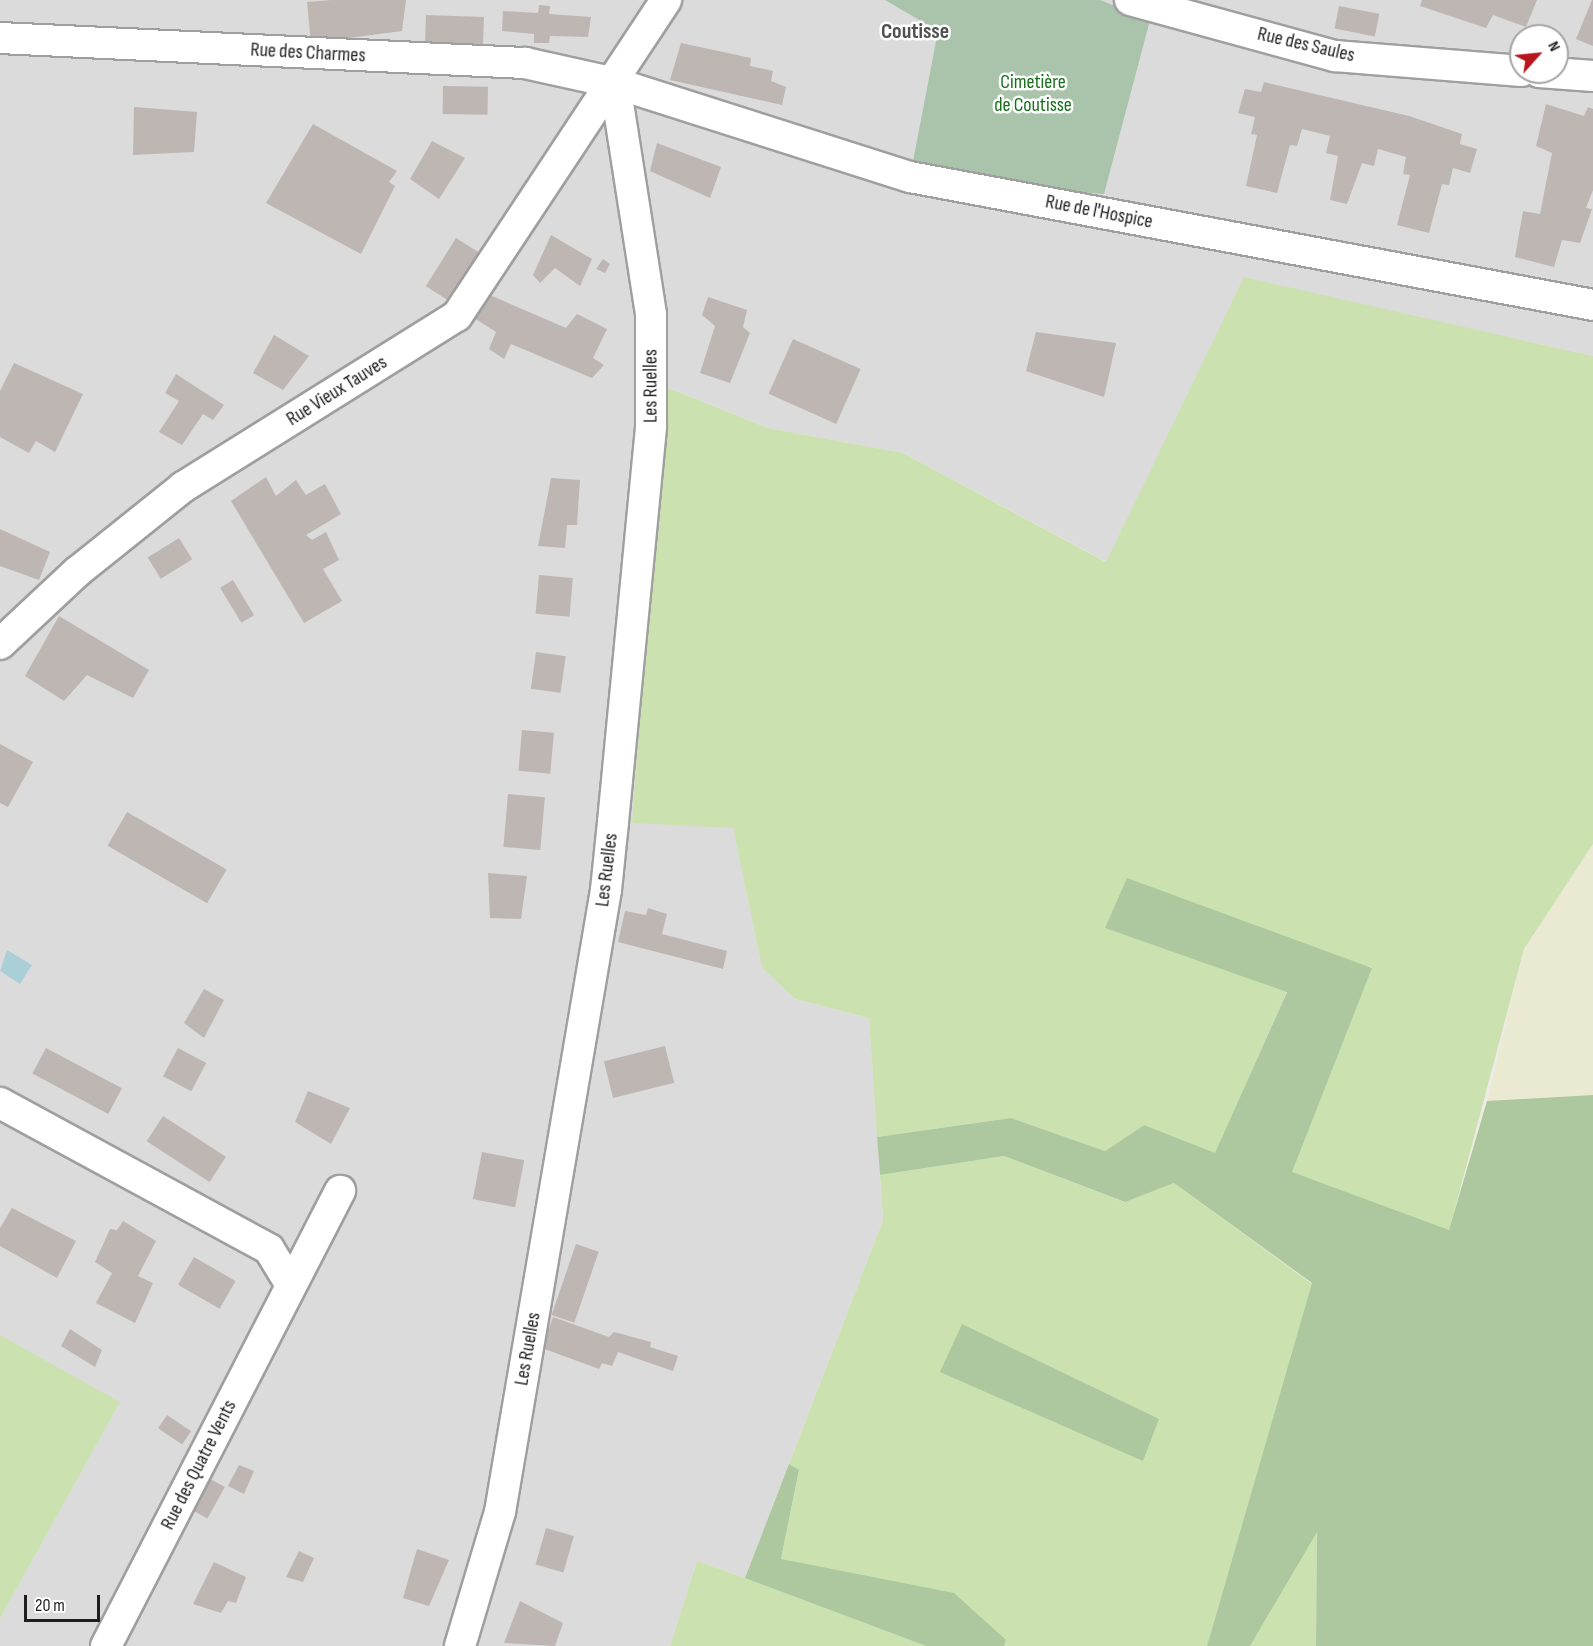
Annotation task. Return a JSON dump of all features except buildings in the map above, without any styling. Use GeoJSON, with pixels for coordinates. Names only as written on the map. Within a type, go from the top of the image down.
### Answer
{"type":"FeatureCollection","features":[{"type":"Feature","properties":{"kind":"street","name":"Rue Vieux Tauves"},"geometry":{"type":"LineString","coordinates":[[0,644],[78,572],[183,487],[457,316],[615,83],[666,0]]}},
{"type":"Feature","properties":{"kind":"street","name":"Rue des Saules"},"geometry":{"type":"LineString","coordinates":[[1130,0],[1335,56],[1509,70]]}},
{"type":"Feature","properties":{"kind":"street","name":"Rue des Charmes"},"geometry":{"type":"LineString","coordinates":[[0,38],[525,63],[615,83]]}},
{"type":"Feature","properties":{"kind":"street"},"geometry":{"type":"LineString","coordinates":[[1569,74],[1593,76]]}},
{"type":"Feature","properties":{"kind":"street","name":"Rue de l'Hospice"},"geometry":{"type":"LineString","coordinates":[[615,83],[910,177],[1593,305]]}},
{"type":"Feature","properties":{"kind":"street","name":"Les Ruelles"},"geometry":{"type":"LineString","coordinates":[[459,1646],[500,1512],[613,822],[651,426],[651,314],[615,83]]}},
{"type":"Feature","properties":{"kind":"street"},"geometry":{"type":"LineString","coordinates":[[0,1103],[269,1249],[291,1285]]}},
{"type":"Feature","properties":{"kind":"street","name":"Rue des Quatre Vents"},"geometry":{"type":"LineString","coordinates":[[106,1646],[340,1191]]}},
{"type":"Feature","properties":{"kind":"shaded area"},"geometry":{"type":"Polygon","coordinates":[[[0,0],[1593,0],[1593,356],[1244,278],[1107,562],[903,453],[768,428],[666,387],[733,827],[762,968],[795,999],[869,1018],[883,1220],[745,1578],[697,1561],[670,1646],[0,1646],[0,0]]]}},
{"type":"Feature","properties":{"kind":"green space","name":"Cimetière de Coutisse"},"geometry":{"type":"Polygon","coordinates":[[[885,0],[1100,0],[1150,20],[1104,194],[910,177],[938,31],[885,0]]]}},
{"type":"Feature","properties":{"kind":"green space"},"geometry":{"type":"Polygon","coordinates":[[[1244,277],[1593,356],[1593,844],[1524,949],[1449,1231],[1291,1172],[1372,967],[1106,928],[1287,991],[1215,1154],[1144,1125],[1105,1151],[1011,1118],[877,1137],[869,1018],[795,999],[762,968],[733,828],[632,823],[666,387],[768,428],[903,453],[1106,562],[1244,277]]]}},
{"type":"Feature","properties":{"kind":"green space"},"geometry":{"type":"Polygon","coordinates":[[[1593,844],[1593,1095],[1487,1101],[1524,949],[1593,844]]]}},
{"type":"Feature","properties":{"kind":"green space"},"geometry":{"type":"Polygon","coordinates":[[[1127,878],[1372,968],[1292,1172],[1449,1230],[1487,1101],[1593,1095],[1593,1646],[1316,1646],[1317,1532],[1250,1646],[1207,1646],[1312,1283],[1174,1183],[1125,1202],[1004,1156],[880,1175],[877,1137],[1011,1118],[1105,1151],[1144,1125],[1215,1153],[1287,992],[1105,928],[1127,878]]]}},
{"type":"Feature","properties":{"kind":"green space"},"geometry":{"type":"Polygon","coordinates":[[[1004,1156],[1124,1202],[1174,1183],[1312,1284],[1207,1646],[1004,1646],[1006,1640],[781,1559],[799,1471],[789,1464],[883,1220],[880,1175],[1004,1156]]]}},
{"type":"Feature","properties":{"kind":"green space"},"geometry":{"type":"Polygon","coordinates":[[[962,1324],[1159,1419],[1143,1461],[940,1372],[962,1324]]]}},
{"type":"Feature","properties":{"kind":"green space"},"geometry":{"type":"Polygon","coordinates":[[[0,1335],[120,1402],[0,1618],[0,1335]]]}},
{"type":"Feature","properties":{"kind":"green space"},"geometry":{"type":"Polygon","coordinates":[[[789,1464],[799,1470],[781,1559],[954,1593],[1006,1640],[1004,1646],[926,1646],[745,1578],[789,1464]]]}},
{"type":"Feature","properties":{"kind":"green space"},"geometry":{"type":"Polygon","coordinates":[[[1317,1530],[1316,1646],[1250,1646],[1317,1530]]]}},
{"type":"Feature","properties":{"kind":"green space"},"geometry":{"type":"Polygon","coordinates":[[[697,1561],[745,1578],[926,1646],[670,1646],[697,1561]]]}},
{"type":"Feature","properties":{"kind":"water"},"geometry":{"type":"Polygon","coordinates":[[[7,950],[32,965],[20,984],[0,971],[7,950]]]}},
{"type":"Feature","properties":{"kind":"district","name":"Coutisse"},"geometry":{"type":"Point","coordinates":[915,32]}}]}
